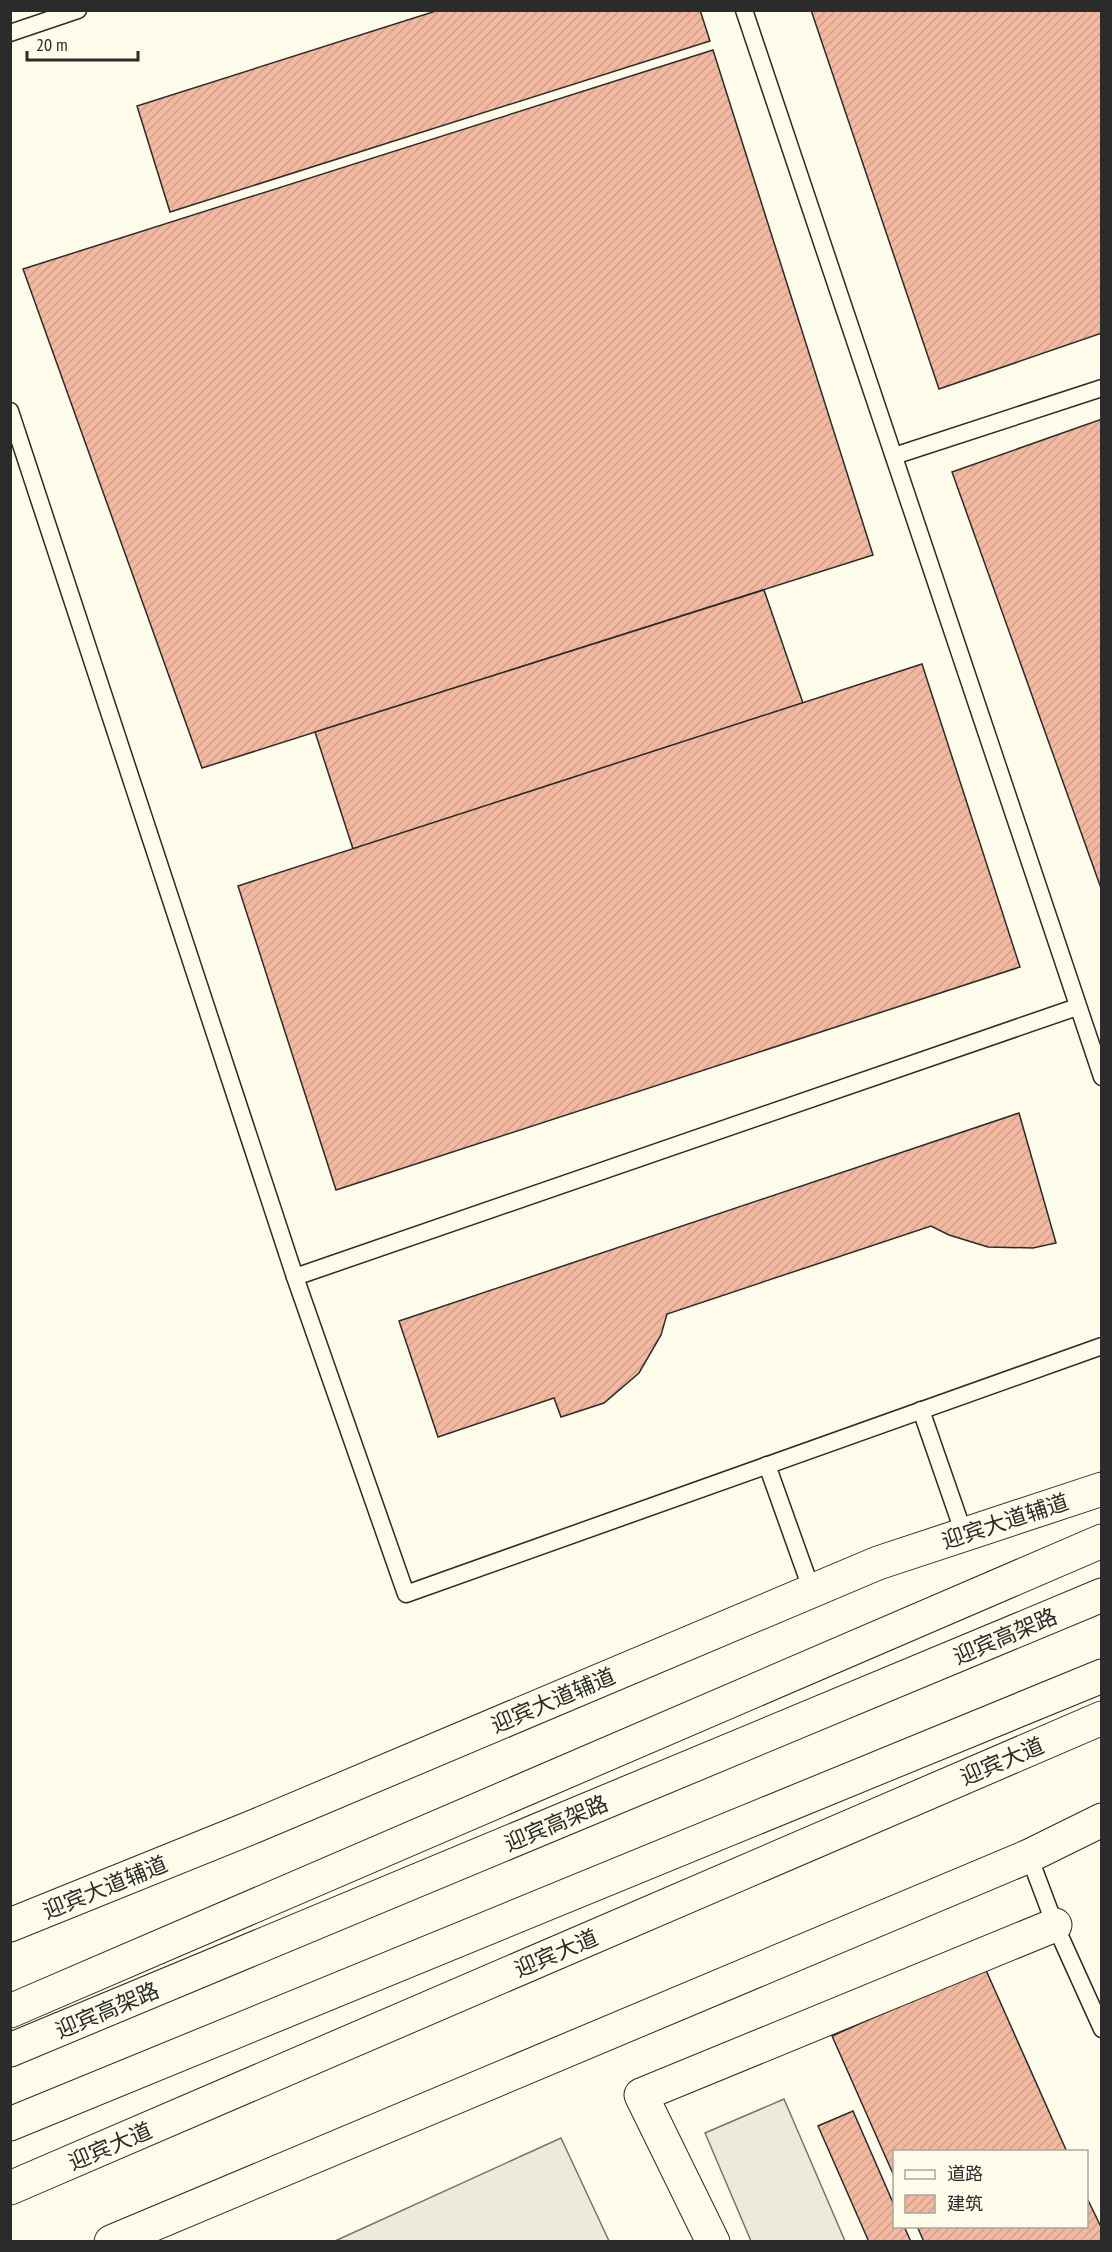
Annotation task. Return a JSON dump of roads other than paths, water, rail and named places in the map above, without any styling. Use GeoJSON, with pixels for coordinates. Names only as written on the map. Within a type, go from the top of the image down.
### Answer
{"type":"FeatureCollection","features":[{"type":"Feature","properties":{"kind":"main road","name":"迎宾大道辅道"},"geometry":{"type":"LineString","coordinates":[[10,1925],[255,1826],[878,1563],[1101,1489]]}},
{"type":"Feature","properties":{"kind":"main road"},"geometry":{"type":"LineString","coordinates":[[10,2011],[1101,1541]]}},
{"type":"Feature","properties":{"kind":"main road","name":"迎宾高架路"},"geometry":{"type":"LineString","coordinates":[[10,2050],[1101,1595]]}},
{"type":"Feature","properties":{"kind":"main road"},"geometry":{"type":"LineString","coordinates":[[10,2124],[1101,1676]]}},
{"type":"Feature","properties":{"kind":"main road","name":"迎宾大道"},"geometry":{"type":"LineString","coordinates":[[10,2188],[1101,1718]]}},
{"type":"Feature","properties":{"kind":"main road"},"geometry":{"type":"LineString","coordinates":[[111,2241],[1029,1856],[1101,1820]]}},
{"type":"Feature","properties":{"kind":"main road"},"geometry":{"type":"LineString","coordinates":[[713,2241],[641,2095],[1055,1925]]}},
{"type":"Feature","properties":{"kind":"lane"},"geometry":{"type":"LineString","coordinates":[[10,33],[78,10]]}},
{"type":"Feature","properties":{"kind":"lane"},"geometry":{"type":"LineString","coordinates":[[744,10],[1101,1077]]}},
{"type":"Feature","properties":{"kind":"lane"},"geometry":{"type":"LineString","coordinates":[[894,456],[1101,388]]}},
{"type":"Feature","properties":{"kind":"lane"},"geometry":{"type":"LineString","coordinates":[[10,411],[295,1277],[406,1594],[1101,1346]]}},
{"type":"Feature","properties":{"kind":"lane"},"geometry":{"type":"LineString","coordinates":[[295,1277],[1077,1007]]}},
{"type":"Feature","properties":{"kind":"lane"},"geometry":{"type":"LineString","coordinates":[[921,1410],[964,1534]]}},
{"type":"Feature","properties":{"kind":"lane"},"geometry":{"type":"LineString","coordinates":[[767,1465],[812,1591]]}},
{"type":"Feature","properties":{"kind":"lane"},"geometry":{"type":"LineString","coordinates":[[1029,1856],[1055,1925],[1101,2030]]}}]}
